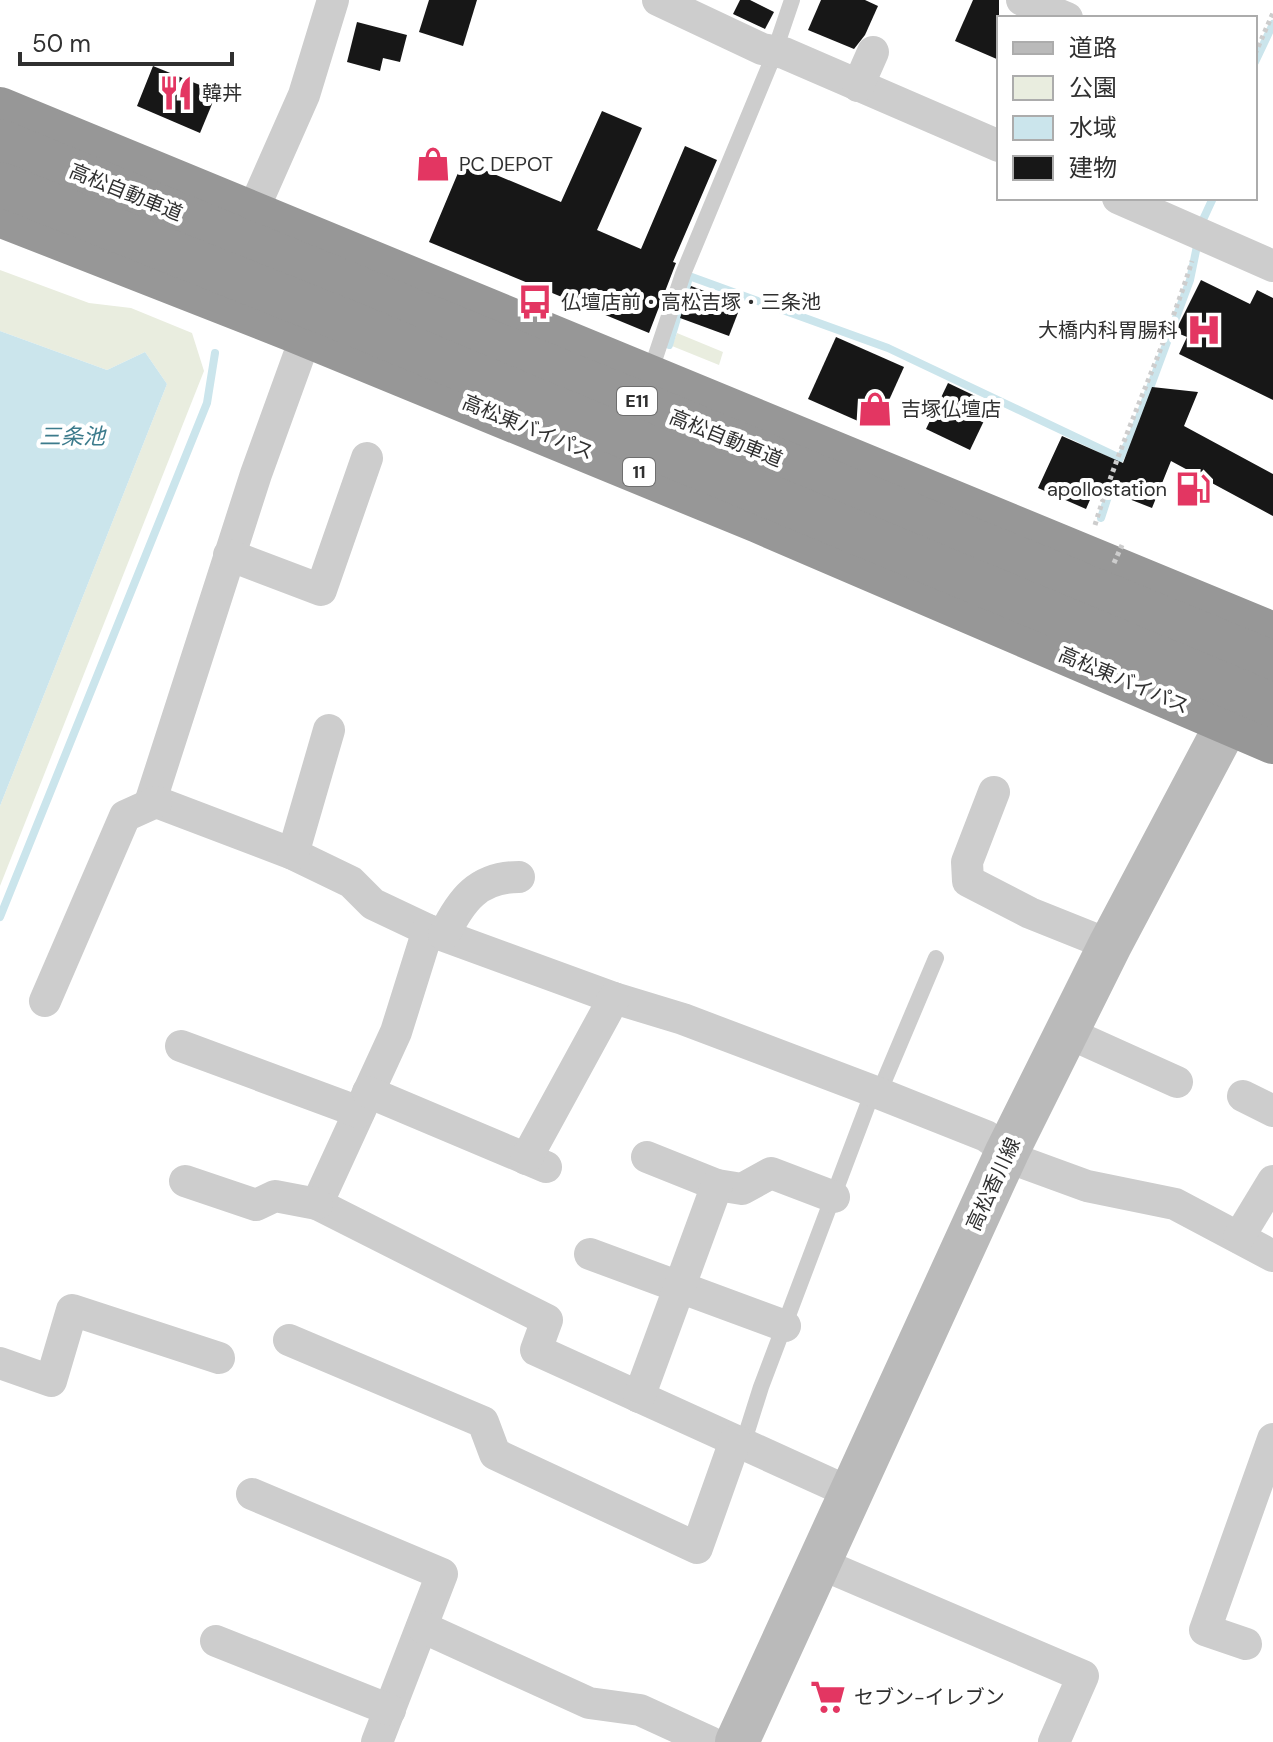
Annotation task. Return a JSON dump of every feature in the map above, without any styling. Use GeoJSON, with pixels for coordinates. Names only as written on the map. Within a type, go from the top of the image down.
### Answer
{"type":"FeatureCollection","features":[{"type":"Feature","properties":{"kind":"highway"},"geometry":{"type":"LineString","coordinates":[[4,120],[252,213],[1273,636]]}},
{"type":"Feature","properties":{"kind":"highway","name":"高松自動車道"},"geometry":{"type":"LineString","coordinates":[[4,120],[1273,663]]}},
{"type":"Feature","properties":{"kind":"highway","name":"高松自動車道"},"geometry":{"type":"LineString","coordinates":[[0,184],[348,322],[1273,705]]}},
{"type":"Feature","properties":{"kind":"highway","name":"高松東バイパス"},"geometry":{"type":"LineString","coordinates":[[0,215],[213,298],[758,521],[1273,742]]}},
{"type":"Feature","properties":{"kind":"main road","name":"高松香川線"},"geometry":{"type":"LineString","coordinates":[[737,1742],[1007,1152],[1110,945],[1273,636]]}},
{"type":"Feature","properties":{"kind":"street"},"geometry":{"type":"LineString","coordinates":[[213,298],[304,95],[333,0]]}},
{"type":"Feature","properties":{"kind":"street"},"geometry":{"type":"LineString","coordinates":[[658,0],[997,145]]}},
{"type":"Feature","properties":{"kind":"street"},"geometry":{"type":"LineString","coordinates":[[1022,0],[1062,16]]}},
{"type":"Feature","properties":{"kind":"street"},"geometry":{"type":"LineString","coordinates":[[858,86],[873,52]]}},
{"type":"Feature","properties":{"kind":"street"},"geometry":{"type":"LineString","coordinates":[[1123,200],[1273,266]]}},
{"type":"Feature","properties":{"kind":"street"},"geometry":{"type":"LineString","coordinates":[[306,336],[229,555],[151,800],[293,854],[351,882],[373,904],[436,932],[614,998],[683,1019],[876,1092],[986,1136],[1024,1163],[1087,1186],[1175,1204],[1273,1256]]}},
{"type":"Feature","properties":{"kind":"street"},"geometry":{"type":"LineString","coordinates":[[229,555],[321,590],[367,458]]}},
{"type":"Feature","properties":{"kind":"street"},"geometry":{"type":"LineString","coordinates":[[293,854],[329,730]]}},
{"type":"Feature","properties":{"kind":"street"},"geometry":{"type":"LineString","coordinates":[[994,792],[967,862],[968,881],[1030,913],[1110,945]]}},
{"type":"Feature","properties":{"kind":"street"},"geometry":{"type":"LineString","coordinates":[[45,1001],[125,816],[156,802]]}},
{"type":"Feature","properties":{"kind":"street"},"geometry":{"type":"LineString","coordinates":[[317,1204],[396,1032],[436,932],[458,906],[494,877],[519,877]]}},
{"type":"Feature","properties":{"kind":"street"},"geometry":{"type":"LineString","coordinates":[[181,1046],[364,1102],[536,1163],[614,998]]}},
{"type":"Feature","properties":{"kind":"street"},"geometry":{"type":"LineString","coordinates":[[1066,1032],[1177,1082]]}},
{"type":"Feature","properties":{"kind":"street"},"geometry":{"type":"LineString","coordinates":[[1243,1096],[1273,1111]]}},
{"type":"Feature","properties":{"kind":"street"},"geometry":{"type":"LineString","coordinates":[[647,1157],[717,1185],[742,1189],[771,1173],[834,1197]]}},
{"type":"Feature","properties":{"kind":"street"},"geometry":{"type":"LineString","coordinates":[[185,1181],[256,1205],[275,1196],[317,1204],[547,1320],[536,1350],[851,1493]]}},
{"type":"Feature","properties":{"kind":"street"},"geometry":{"type":"LineString","coordinates":[[1239,1237],[1273,1181]]}},
{"type":"Feature","properties":{"kind":"street"},"geometry":{"type":"LineString","coordinates":[[639,1397],[717,1185]]}},
{"type":"Feature","properties":{"kind":"street"},"geometry":{"type":"LineString","coordinates":[[590,1254],[785,1326]]}},
{"type":"Feature","properties":{"kind":"street"},"geometry":{"type":"LineString","coordinates":[[0,1363],[51,1381],[72,1310],[219,1358]]}},
{"type":"Feature","properties":{"kind":"street"},"geometry":{"type":"LineString","coordinates":[[289,1340],[483,1422],[495,1454],[697,1548],[739,1442]]}},
{"type":"Feature","properties":{"kind":"street"},"geometry":{"type":"LineString","coordinates":[[1246,1644],[1205,1630],[1270,1459]]}},
{"type":"Feature","properties":{"kind":"street"},"geometry":{"type":"LineString","coordinates":[[252,1494],[442,1574],[377,1742]]}},
{"type":"Feature","properties":{"kind":"street"},"geometry":{"type":"LineString","coordinates":[[819,1563],[1083,1676],[1054,1742]]}},
{"type":"Feature","properties":{"kind":"street"},"geometry":{"type":"LineString","coordinates":[[422,1627],[589,1703],[640,1710],[710,1742]]}},
{"type":"Feature","properties":{"kind":"street"},"geometry":{"type":"LineString","coordinates":[[216,1641],[390,1710]]}},
{"type":"Feature","properties":{"kind":"lane"},"geometry":{"type":"LineString","coordinates":[[649,377],[683,274],[792,0]]}},
{"type":"Feature","properties":{"kind":"lane"},"geometry":{"type":"LineString","coordinates":[[739,1442],[876,1092],[936,958]]}},
{"type":"Feature","properties":{"kind":"path"},"geometry":{"type":"LineString","coordinates":[[1257,52],[1263,45],[1273,13]]}},
{"type":"Feature","properties":{"kind":"path"},"geometry":{"type":"LineString","coordinates":[[1095,525],[1114,460],[1130,431],[1187,278],[1195,232]]}},
{"type":"Feature","properties":{"kind":"green space"},"geometry":{"type":"Polygon","coordinates":[[[0,270],[89,303],[131,308],[192,333],[204,371],[0,886],[0,806],[167,384],[145,352],[107,370],[0,331],[0,270]]]}},
{"type":"Feature","properties":{"kind":"green space"},"geometry":{"type":"Polygon","coordinates":[[[677,333],[723,352],[719,365],[672,346],[677,333]]]}},
{"type":"Feature","properties":{"kind":"water","name":"三条池"},"geometry":{"type":"Polygon","coordinates":[[[0,331],[107,370],[145,352],[167,384],[0,806],[0,331]]]}},
{"type":"Feature","properties":{"kind":"building"},"geometry":{"type":"Polygon","coordinates":[[[429,0],[477,0],[463,46],[419,32],[429,0]]]}},
{"type":"Feature","properties":{"kind":"building"},"geometry":{"type":"Polygon","coordinates":[[[740,0],[750,0],[774,12],[765,29],[733,14],[740,0]]]}},
{"type":"Feature","properties":{"kind":"building"},"geometry":{"type":"Polygon","coordinates":[[[821,0],[865,0],[878,6],[865,35],[854,49],[808,30],[821,0]]]}},
{"type":"Feature","properties":{"kind":"building"},"geometry":{"type":"Polygon","coordinates":[[[973,0],[999,0],[997,59],[955,41],[973,0]]]}},
{"type":"Feature","properties":{"kind":"building"},"geometry":{"type":"Polygon","coordinates":[[[357,22],[407,35],[400,62],[383,58],[380,71],[347,62],[357,22]]]}},
{"type":"Feature","properties":{"kind":"building"},"geometry":{"type":"Polygon","coordinates":[[[153,66],[217,92],[200,133],[137,106],[153,66]]]}},
{"type":"Feature","properties":{"kind":"building"},"geometry":{"type":"Polygon","coordinates":[[[602,111],[642,128],[597,230],[641,249],[685,146],[717,160],[673,262],[676,263],[649,333],[429,242],[463,161],[561,202],[602,111]]]}},
{"type":"Feature","properties":{"kind":"building"},"geometry":{"type":"Polygon","coordinates":[[[1201,280],[1250,304],[1257,290],[1273,298],[1273,400],[1179,354],[1187,337],[1175,332],[1201,280]]]}},
{"type":"Feature","properties":{"kind":"building"},"geometry":{"type":"Polygon","coordinates":[[[691,286],[741,305],[729,336],[680,318],[691,286]]]}},
{"type":"Feature","properties":{"kind":"building"},"geometry":{"type":"Polygon","coordinates":[[[836,337],[904,367],[876,429],[808,399],[836,337]]]}},
{"type":"Feature","properties":{"kind":"building"},"geometry":{"type":"Polygon","coordinates":[[[948,383],[992,404],[970,450],[926,429],[948,383]]]}},
{"type":"Feature","properties":{"kind":"building"},"geometry":{"type":"Polygon","coordinates":[[[1152,387],[1198,392],[1184,426],[1273,474],[1273,516],[1171,461],[1152,508],[1096,486],[1086,509],[1038,488],[1062,436],[1123,463],[1152,387]]]}},
{"type":"Feature","properties":{"kind":"waterway"},"geometry":{"type":"LineString","coordinates":[[1257,58],[1273,24]]}},
{"type":"Feature","properties":{"kind":"waterway"},"geometry":{"type":"LineString","coordinates":[[1201,224],[1212,200]]}},
{"type":"Feature","properties":{"kind":"waterway"},"geometry":{"type":"LineString","coordinates":[[1119,460],[1134,431],[1190,280],[1198,241]]}},
{"type":"Feature","properties":{"kind":"waterway"},"geometry":{"type":"LineString","coordinates":[[689,276],[888,348],[1120,458]]}},
{"type":"Feature","properties":{"kind":"waterway"},"geometry":{"type":"LineString","coordinates":[[669,345],[688,281]]}},
{"type":"Feature","properties":{"kind":"waterway"},"geometry":{"type":"LineString","coordinates":[[0,917],[207,403],[215,353]]}},
{"type":"Feature","properties":{"kind":"waterway"},"geometry":{"type":"LineString","coordinates":[[1101,518],[1112,484]]}},
{"type":"Feature","properties":{"kind":"place","name":"韓丼"},"geometry":{"type":"Point","coordinates":[176,93]}},
{"type":"Feature","properties":{"kind":"place","name":"PC DEPOT"},"geometry":{"type":"Point","coordinates":[433,164]}},
{"type":"Feature","properties":{"kind":"place","name":"仏壇店前・高松吉塚・三条池"},"geometry":{"type":"Point","coordinates":[535,302]}},
{"type":"Feature","properties":{"kind":"place","name":"大橋内科胃腸科"},"geometry":{"type":"Point","coordinates":[1204,330]}},
{"type":"Feature","properties":{"kind":"place","name":"吉塚仏壇店"},"geometry":{"type":"Point","coordinates":[875,409]}},
{"type":"Feature","properties":{"kind":"place","name":"apollostation"},"geometry":{"type":"Point","coordinates":[1193,489]}},
{"type":"Feature","properties":{"kind":"place","name":"セブン-イレブン"},"geometry":{"type":"Point","coordinates":[828,1697]}}]}
